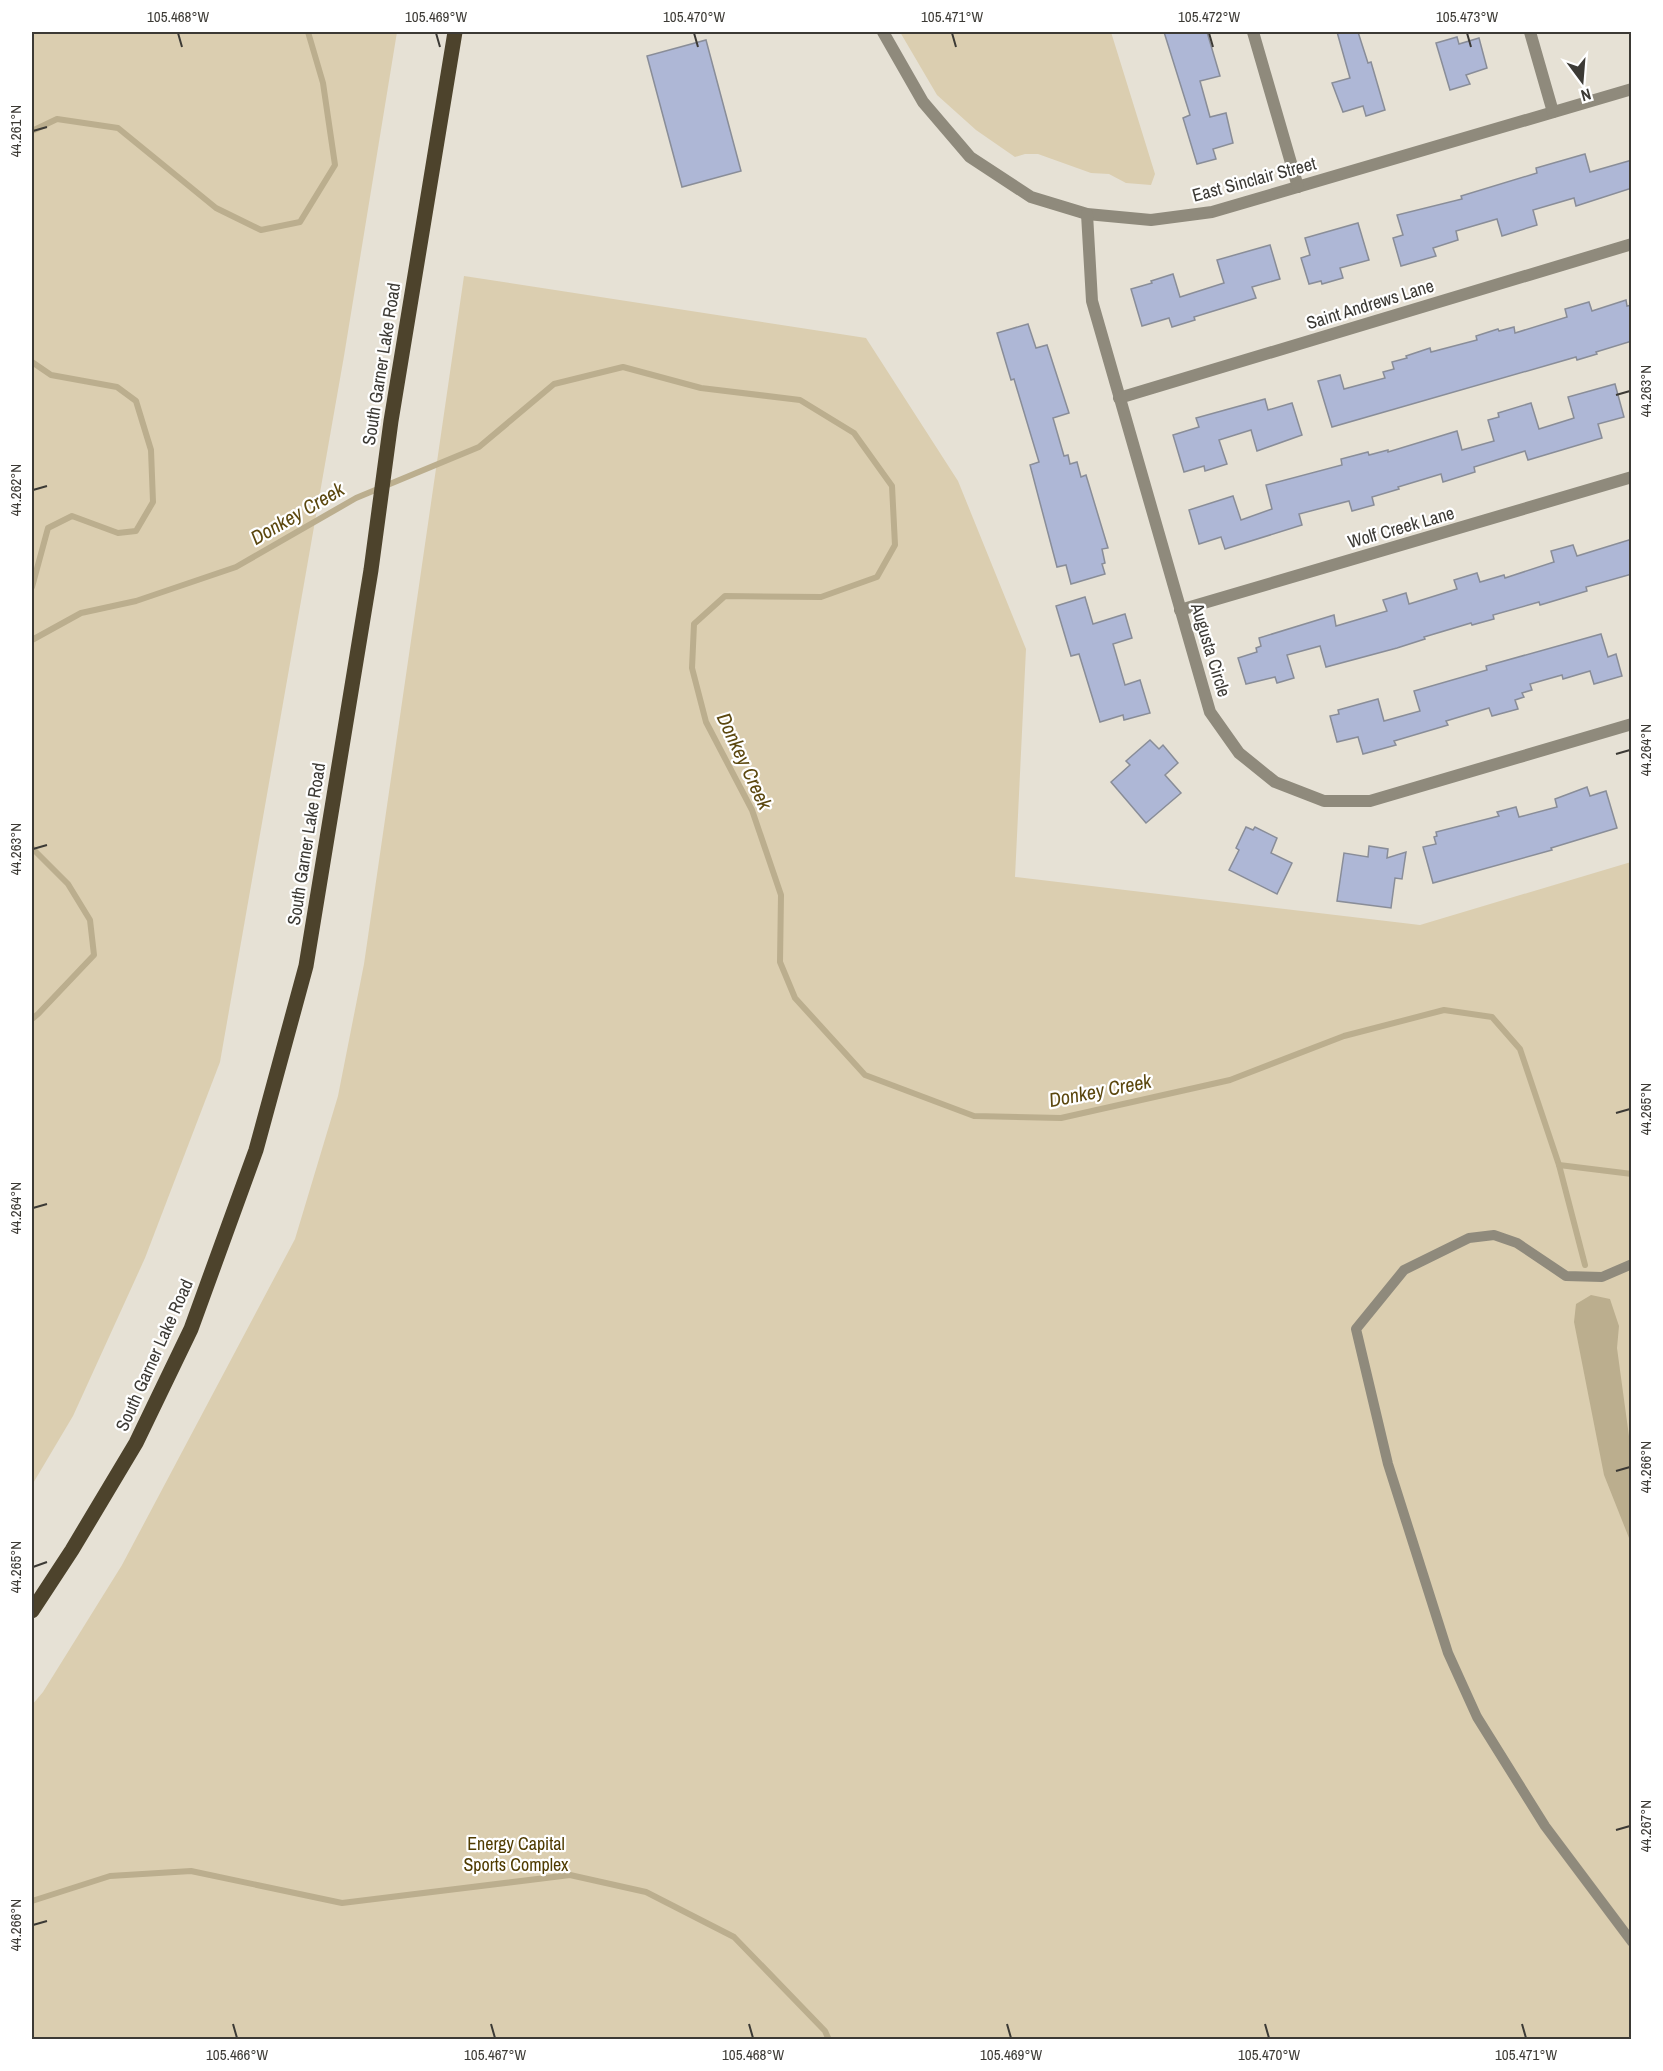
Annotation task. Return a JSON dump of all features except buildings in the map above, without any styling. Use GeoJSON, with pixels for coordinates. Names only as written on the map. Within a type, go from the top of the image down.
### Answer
{"type":"FeatureCollection","features":[{"type":"Feature","properties":{"kind":"main road","name":"South Garner Lake Road"},"geometry":{"type":"LineString","coordinates":[[32,1611],[72,1550],[136,1443],[191,1329],[256,1150],[306,966],[371,570],[391,421],[455,32]]}},
{"type":"Feature","properties":{"kind":"street","name":"East Sinclair Street"},"geometry":{"type":"LineString","coordinates":[[883,32],[923,102],[970,157],[1031,197],[1088,214],[1151,220],[1212,212],[1632,89]]}},
{"type":"Feature","properties":{"kind":"street"},"geometry":{"type":"LineString","coordinates":[[1253,32],[1298,187]]}},
{"type":"Feature","properties":{"kind":"street"},"geometry":{"type":"LineString","coordinates":[[1530,32],[1553,112]]}},
{"type":"Feature","properties":{"kind":"street","name":"Augusta Circle"},"geometry":{"type":"LineString","coordinates":[[1088,214],[1092,301],[1119,398],[1210,712],[1239,753],[1275,782],[1324,801],[1370,801],[1632,724]]}},
{"type":"Feature","properties":{"kind":"street","name":"Saint Andrews Lane"},"geometry":{"type":"LineString","coordinates":[[1119,398],[1632,244]]}},
{"type":"Feature","properties":{"kind":"street","name":"Wolf Creek Lane"},"geometry":{"type":"LineString","coordinates":[[1180,610],[1632,477]]}},
{"type":"Feature","properties":{"kind":"lane"},"geometry":{"type":"LineString","coordinates":[[1632,1264],[1602,1276],[1566,1276],[1517,1243],[1494,1235],[1469,1238],[1404,1270],[1356,1329],[1388,1464],[1448,1653],[1472,1707],[1545,1826],[1632,1942]]}},
{"type":"Feature","properties":{"kind":"green space"},"geometry":{"type":"Polygon","coordinates":[[[32,32],[397,32],[344,356],[220,1062],[145,1258],[73,1416],[32,1485],[32,32]]]}},
{"type":"Feature","properties":{"kind":"green space"},"geometry":{"type":"Polygon","coordinates":[[[900,32],[1111,32],[1155,174],[1151,185],[1126,183],[1109,174],[1091,173],[1038,154],[1015,157],[976,130],[937,95],[900,32]]]}},
{"type":"Feature","properties":{"kind":"green space","name":"Energy Capital Sports Complex"},"geometry":{"type":"Polygon","coordinates":[[[464,276],[866,338],[958,481],[1026,649],[1015,877],[1420,925],[1631,862],[1631,2039],[32,2040],[32,1705],[43,1692],[122,1565],[295,1239],[338,1096],[364,964],[464,276]]]}},
{"type":"Feature","properties":{"kind":"shaded area"},"geometry":{"type":"Polygon","coordinates":[[[1591,1295],[1610,1299],[1619,1326],[1617,1348],[1631,1451],[1631,1543],[1604,1475],[1574,1322],[1576,1304],[1591,1295]]]}},
{"type":"Feature","properties":{"kind":"waterway"},"geometry":{"type":"LineString","coordinates":[[32,131],[57,119],[118,128],[216,208],[261,230],[300,222],[335,165],[323,83],[308,32]]}},
{"type":"Feature","properties":{"kind":"waterway"},"geometry":{"type":"LineString","coordinates":[[32,362],[51,375],[117,387],[136,401],[151,450],[153,502],[136,531],[118,533],[72,516],[48,528],[32,587]]}},
{"type":"Feature","properties":{"kind":"waterway","name":"Donkey Creek"},"geometry":{"type":"LineString","coordinates":[[32,640],[81,613],[136,601],[236,567],[356,498],[479,447],[554,384],[623,367],[701,388],[800,400],[854,433],[892,486],[895,545],[877,577],[821,597],[725,596],[694,624],[692,668],[706,722],[752,810],[781,895],[780,962],[795,998],[865,1075],[974,1116],[1061,1118],[1230,1080],[1344,1036],[1444,1010],[1492,1017],[1520,1049],[1559,1165],[1632,1174]]}},
{"type":"Feature","properties":{"kind":"waterway","name":"Donkey Creek"},"geometry":{"type":"LineString","coordinates":[[32,848],[68,884],[90,920],[94,955],[32,1019]]}},
{"type":"Feature","properties":{"kind":"waterway","name":"Donkey Creek"},"geometry":{"type":"LineString","coordinates":[[1559,1165],[1585,1265]]}},
{"type":"Feature","properties":{"kind":"waterway"},"geometry":{"type":"LineString","coordinates":[[32,1901],[110,1876],[191,1871],[342,1903],[570,1875],[646,1892],[734,1937],[825,2031],[829,2040]]}}]}
